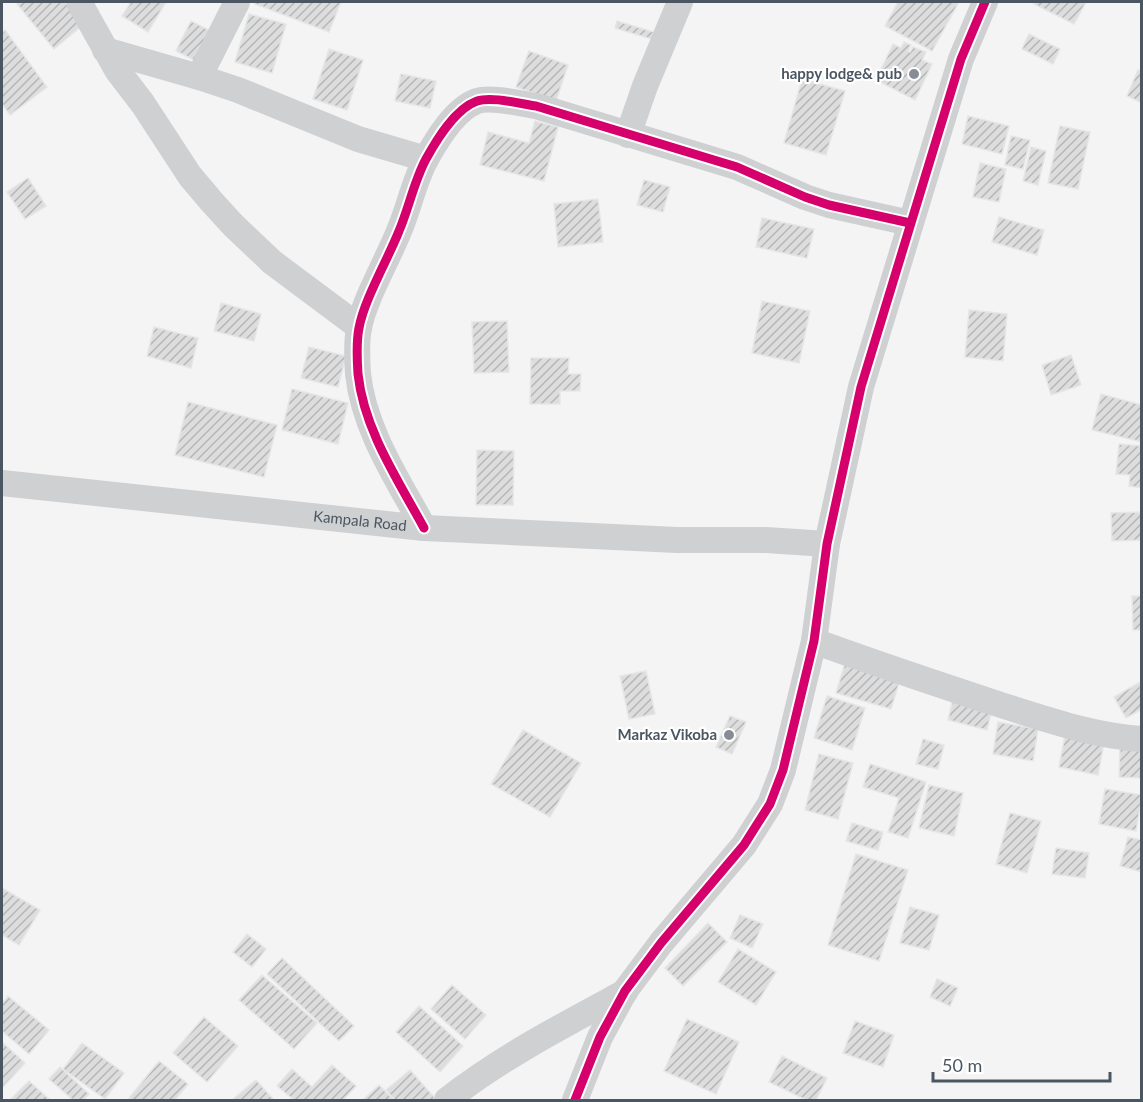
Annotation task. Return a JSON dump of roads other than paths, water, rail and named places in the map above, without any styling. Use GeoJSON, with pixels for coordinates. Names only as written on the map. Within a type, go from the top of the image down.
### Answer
{"type":"FeatureCollection","features":[{"type":"Feature","properties":{"kind":"street"},"geometry":{"type":"LineString","coordinates":[[79,2],[105,50],[190,176],[232,225],[272,262],[359,327]]}},
{"type":"Feature","properties":{"kind":"street"},"geometry":{"type":"LineString","coordinates":[[199,77],[237,2]]}},
{"type":"Feature","properties":{"kind":"street"},"geometry":{"type":"LineString","coordinates":[[628,135],[648,78],[680,2]]}},
{"type":"Feature","properties":{"kind":"street"},"geometry":{"type":"LineString","coordinates":[[574,1101],[600,1037],[625,991],[661,943],[744,845],[770,804],[786,760],[814,641],[827,544],[861,387],[962,59],[985,2]]}},
{"type":"Feature","properties":{"kind":"street"},"geometry":{"type":"LineString","coordinates":[[105,50],[199,77],[358,139],[426,159]]}},
{"type":"Feature","properties":{"kind":"street"},"geometry":{"type":"LineString","coordinates":[[424,528],[380,446],[364,407],[358,375],[357,347],[359,327],[426,159],[462,111],[478,101],[502,101],[536,106],[737,166],[805,197],[829,205],[910,223]]}},
{"type":"Feature","properties":{"kind":"street","name":"Kampala Road"},"geometry":{"type":"LineString","coordinates":[[2,483],[424,528],[677,540],[766,540],[827,544]]}},
{"type":"Feature","properties":{"kind":"street"},"geometry":{"type":"LineString","coordinates":[[814,641],[949,688],[1072,727],[1142,739]]}},
{"type":"Feature","properties":{"kind":"street"},"geometry":{"type":"LineString","coordinates":[[447,1101],[472,1081],[520,1050],[625,991]]}},
{"type":"Feature","properties":{"kind":"place","name":"happy lodge& pub"},"geometry":{"type":"Point","coordinates":[914,74]}},
{"type":"Feature","properties":{"kind":"place","name":"Markaz Vikoba"},"geometry":{"type":"Point","coordinates":[729,735]}}]}
